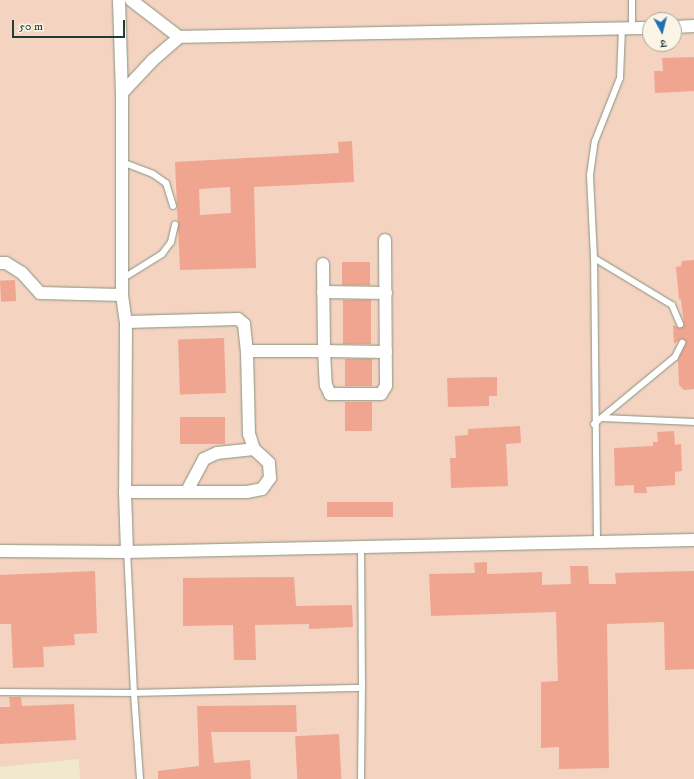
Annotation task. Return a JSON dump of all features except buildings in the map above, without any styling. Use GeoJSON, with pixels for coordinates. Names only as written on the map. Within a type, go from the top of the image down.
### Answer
{"type":"FeatureCollection","features":[{"type":"Feature","properties":{"kind":"street"},"geometry":{"type":"LineString","coordinates":[[119,0],[122,93],[122,296],[126,322],[125,492],[128,552]]}},
{"type":"Feature","properties":{"kind":"street"},"geometry":{"type":"LineString","coordinates":[[131,0],[179,37],[642,28]]}},
{"type":"Feature","properties":{"kind":"street"},"geometry":{"type":"LineString","coordinates":[[682,27],[694,26]]}},
{"type":"Feature","properties":{"kind":"street"},"geometry":{"type":"LineString","coordinates":[[122,93],[153,60],[179,37]]}},
{"type":"Feature","properties":{"kind":"street"},"geometry":{"type":"LineString","coordinates":[[323,264],[324,351],[326,385],[330,394],[338,396],[381,394],[386,386],[385,240]]}},
{"type":"Feature","properties":{"kind":"street"},"geometry":{"type":"LineString","coordinates":[[0,263],[6,263],[22,273],[40,293],[122,296]]}},
{"type":"Feature","properties":{"kind":"street"},"geometry":{"type":"LineString","coordinates":[[324,292],[386,293]]}},
{"type":"Feature","properties":{"kind":"street"},"geometry":{"type":"LineString","coordinates":[[125,492],[187,490],[247,492],[262,489],[270,478],[269,463],[254,449],[247,411],[247,350],[244,324],[238,319],[126,322]]}},
{"type":"Feature","properties":{"kind":"street"},"geometry":{"type":"LineString","coordinates":[[247,350],[386,352]]}},
{"type":"Feature","properties":{"kind":"street"},"geometry":{"type":"LineString","coordinates":[[187,490],[204,459],[217,453],[254,449]]}},
{"type":"Feature","properties":{"kind":"street"},"geometry":{"type":"LineString","coordinates":[[0,551],[128,552],[597,540],[694,540]]}},
{"type":"Feature","properties":{"kind":"lane"},"geometry":{"type":"LineString","coordinates":[[597,540],[594,424],[594,258],[591,158],[620,78],[632,0]]}},
{"type":"Feature","properties":{"kind":"lane"},"geometry":{"type":"LineString","coordinates":[[122,162],[153,174],[166,183],[173,206]]}},
{"type":"Feature","properties":{"kind":"lane"},"geometry":{"type":"LineString","coordinates":[[122,279],[162,254],[171,242],[175,224]]}},
{"type":"Feature","properties":{"kind":"lane"},"geometry":{"type":"LineString","coordinates":[[594,258],[672,305],[680,324]]}},
{"type":"Feature","properties":{"kind":"lane"},"geometry":{"type":"LineString","coordinates":[[594,424],[675,357],[682,343]]}},
{"type":"Feature","properties":{"kind":"lane"},"geometry":{"type":"LineString","coordinates":[[602,418],[694,422]]}},
{"type":"Feature","properties":{"kind":"lane"},"geometry":{"type":"LineString","coordinates":[[361,779],[362,547]]}},
{"type":"Feature","properties":{"kind":"lane"},"geometry":{"type":"LineString","coordinates":[[128,552],[134,693],[140,779]]}},
{"type":"Feature","properties":{"kind":"lane"},"geometry":{"type":"LineString","coordinates":[[0,692],[134,693],[362,688]]}},
{"type":"Feature","properties":{"kind":"shaded area"},"geometry":{"type":"Polygon","coordinates":[[[0,0],[694,0],[694,779],[80,779],[79,759],[0,767],[0,0]]]}}]}
